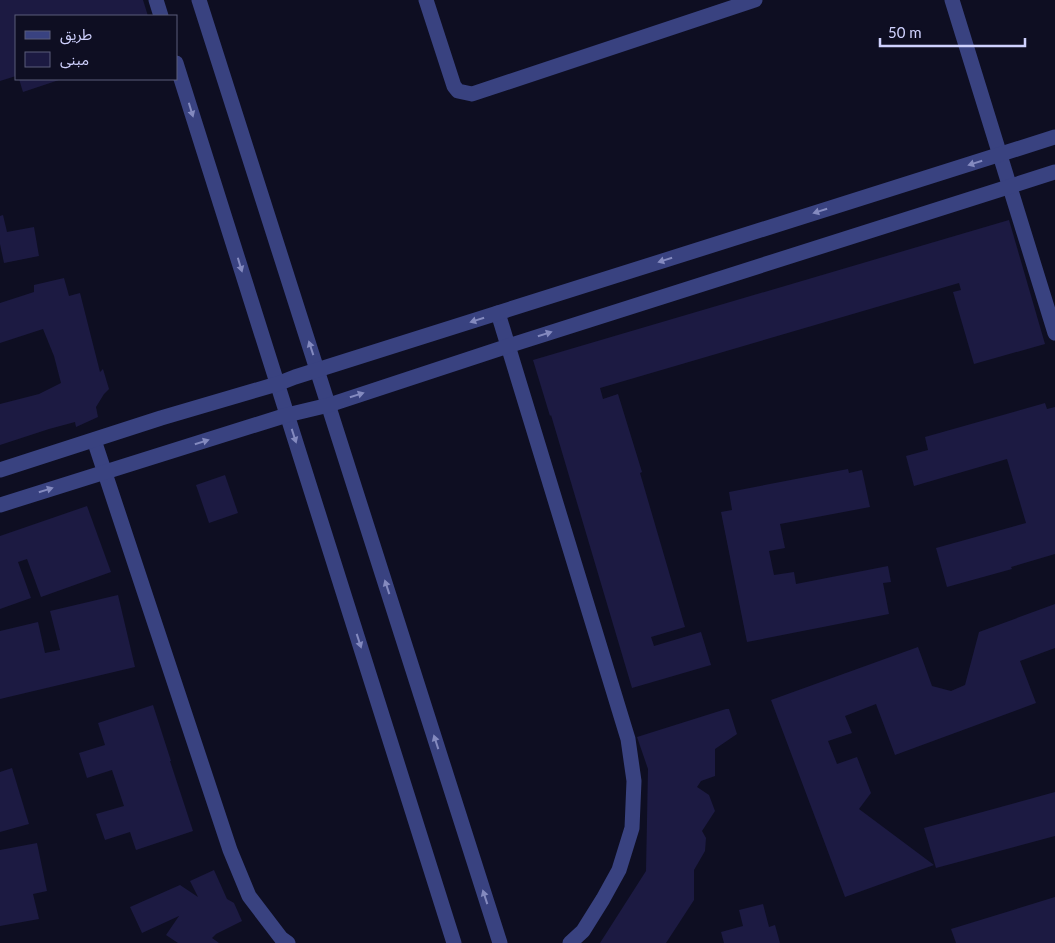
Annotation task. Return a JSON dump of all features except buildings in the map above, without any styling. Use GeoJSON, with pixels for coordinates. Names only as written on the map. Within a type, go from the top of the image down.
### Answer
{"type":"FeatureCollection","features":[{"type":"Feature","properties":{"kind":"street"},"geometry":{"type":"LineString","coordinates":[[156,0],[161,15]]}},
{"type":"Feature","properties":{"kind":"street"},"geometry":{"type":"LineString","coordinates":[[200,0],[500,943]]}},
{"type":"Feature","properties":{"kind":"street"},"geometry":{"type":"LineString","coordinates":[[426,0],[454,86],[458,91],[472,94],[755,0]]}},
{"type":"Feature","properties":{"kind":"street"},"geometry":{"type":"LineString","coordinates":[[952,0],[1055,333]]}},
{"type":"Feature","properties":{"kind":"street"},"geometry":{"type":"LineString","coordinates":[[178,69],[454,943]]}},
{"type":"Feature","properties":{"kind":"street"},"geometry":{"type":"LineString","coordinates":[[0,470],[1055,137]]}},
{"type":"Feature","properties":{"kind":"street"},"geometry":{"type":"LineString","coordinates":[[0,505],[287,415],[329,405],[1055,172]]}},
{"type":"Feature","properties":{"kind":"street"},"geometry":{"type":"LineString","coordinates":[[498,313],[628,738],[634,781],[632,828],[619,870],[584,931],[570,943]]}},
{"type":"Feature","properties":{"kind":"street"},"geometry":{"type":"LineString","coordinates":[[94,440],[230,850],[249,896],[281,938],[288,943]]}}]}
